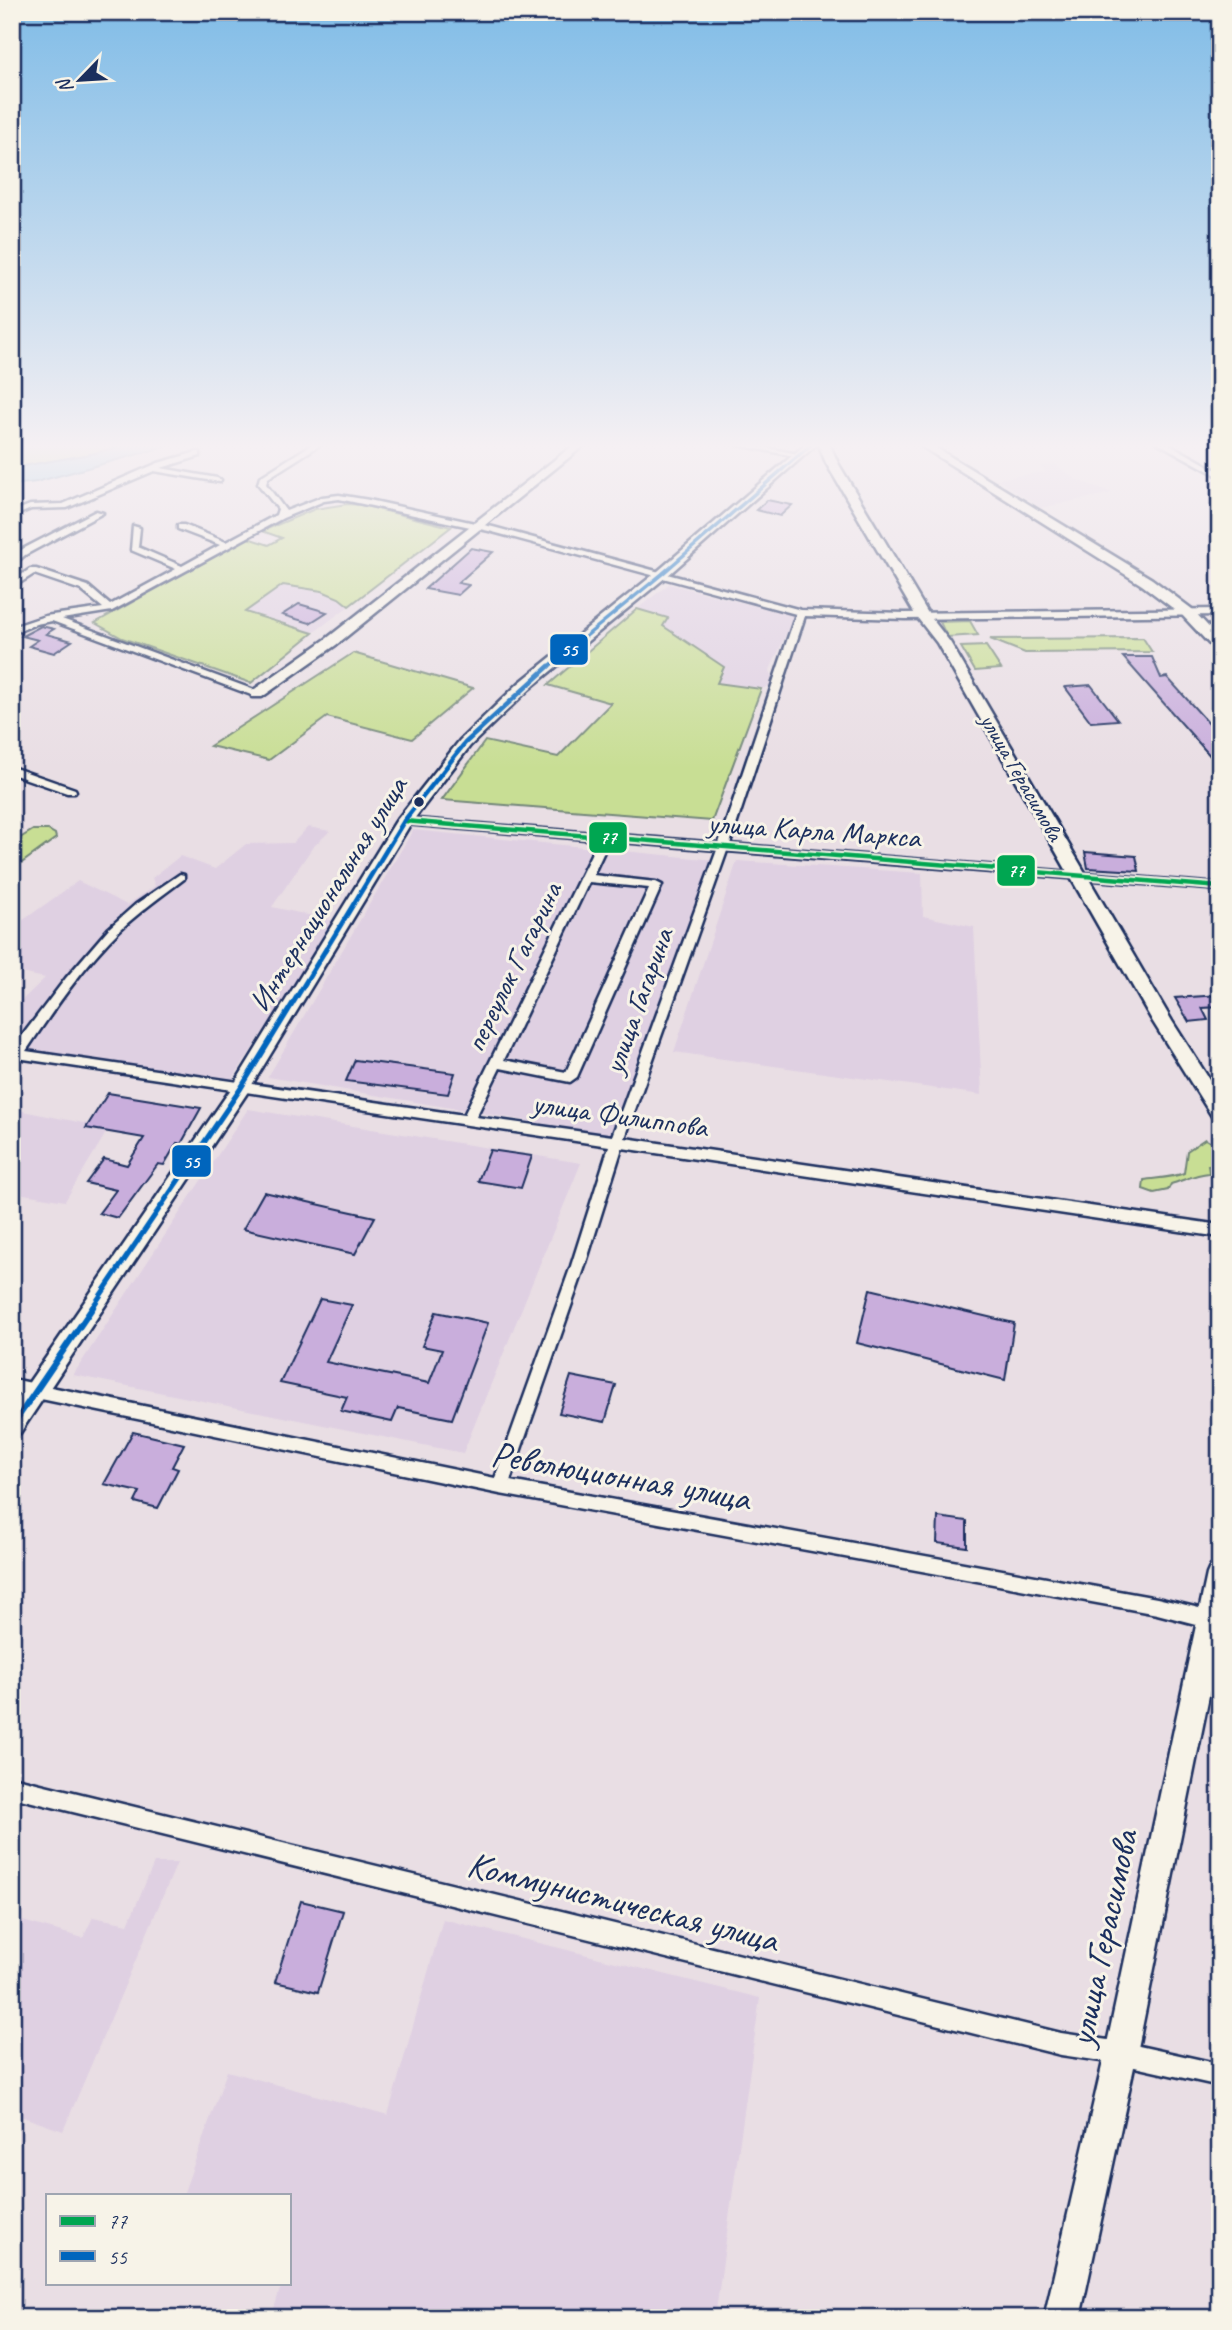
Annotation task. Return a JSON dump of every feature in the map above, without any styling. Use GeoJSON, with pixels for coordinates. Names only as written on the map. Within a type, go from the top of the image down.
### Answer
{"type":"FeatureCollection","features":[{"type":"Feature","properties":{"kind":"main road"},"geometry":{"type":"LineString","coordinates":[[257,694],[331,642],[443,552]]}},
{"type":"Feature","properties":{"kind":"main road","name":"Интернациональная улица"},"geometry":{"type":"LineString","coordinates":[[12,1426],[241,1088],[404,821],[465,743],[524,686],[688,552]]}},
{"type":"Feature","properties":{"kind":"main road","name":"улица Герасимова"},"geometry":{"type":"LineString","coordinates":[[885,552],[923,616],[943,642],[1163,1022],[1220,1113]]}},
{"type":"Feature","properties":{"kind":"main road"},"geometry":{"type":"LineString","coordinates":[[1098,552],[1147,582],[1186,612],[1220,648]]}},
{"type":"Feature","properties":{"kind":"main road","name":"улица Герасимова"},"geometry":{"type":"LineString","coordinates":[[1062,2318],[1215,1620],[1220,1574]]}},
{"type":"Feature","properties":{"kind":"street"},"geometry":{"type":"LineString","coordinates":[[12,575],[17,570],[12,564],[28,552]]}},
{"type":"Feature","properties":{"kind":"street"},"geometry":{"type":"LineString","coordinates":[[143,552],[183,569]]}},
{"type":"Feature","properties":{"kind":"street"},"geometry":{"type":"LineString","coordinates":[[12,631],[28,624],[109,609],[215,552]]}},
{"type":"Feature","properties":{"kind":"street"},"geometry":{"type":"LineString","coordinates":[[575,552],[801,613],[923,616],[1220,612]]}},
{"type":"Feature","properties":{"kind":"street"},"geometry":{"type":"LineString","coordinates":[[12,585],[33,570],[97,593],[109,609]]}},
{"type":"Feature","properties":{"kind":"street","name":"улица Гагарина"},"geometry":{"type":"LineString","coordinates":[[500,1487],[801,613]]}},
{"type":"Feature","properties":{"kind":"street"},"geometry":{"type":"LineString","coordinates":[[55,620],[257,694]]}},
{"type":"Feature","properties":{"kind":"street"},"geometry":{"type":"LineString","coordinates":[[12,770],[71,791]]}},
{"type":"Feature","properties":{"kind":"street","name":"улица Карла Маркса"},"geometry":{"type":"LineString","coordinates":[[404,821],[1220,887]]}},
{"type":"Feature","properties":{"kind":"street","name":"переулок Гагарина"},"geometry":{"type":"LineString","coordinates":[[468,1120],[605,838]]}},
{"type":"Feature","properties":{"kind":"street"},"geometry":{"type":"LineString","coordinates":[[15,1054],[56,996],[105,939],[141,906],[180,877]]}},
{"type":"Feature","properties":{"kind":"street"},"geometry":{"type":"LineString","coordinates":[[495,1063],[570,1077],[656,885],[586,878]]}},
{"type":"Feature","properties":{"kind":"street","name":"улица Филиппова"},"geometry":{"type":"LineString","coordinates":[[15,1054],[1220,1231]]}},
{"type":"Feature","properties":{"kind":"street","name":"Революционная улица"},"geometry":{"type":"LineString","coordinates":[[12,1386],[500,1487],[1143,1604],[1215,1620]]}},
{"type":"Feature","properties":{"kind":"street","name":"Коммунистическая улица"},"geometry":{"type":"LineString","coordinates":[[12,1787],[1061,2044],[1121,2053],[1220,2075]]}},
{"type":"Feature","properties":{"kind":"shaded area"},"geometry":{"type":"Polygon","coordinates":[[[669,584],[794,616],[770,670],[772,677],[769,686],[761,689],[716,683],[724,667],[662,626],[668,618],[637,609],[669,584]]]}},
{"type":"Feature","properties":{"kind":"shaded area"},"geometry":{"type":"Polygon","coordinates":[[[283,585],[322,591],[339,598],[349,606],[313,633],[244,612],[283,585]]]}},
{"type":"Feature","properties":{"kind":"shaded area"},"geometry":{"type":"Polygon","coordinates":[[[308,827],[330,831],[312,848],[272,907],[335,921],[228,1086],[12,1053],[12,1003],[19,1003],[45,978],[12,971],[12,928],[78,881],[127,905],[155,886],[152,878],[180,856],[215,869],[246,844],[293,843],[308,827]]]}},
{"type":"Feature","properties":{"kind":"shaded area"},"geometry":{"type":"Polygon","coordinates":[[[413,830],[715,860],[611,1135],[268,1077],[413,830]]]}},
{"type":"Feature","properties":{"kind":"shaded area"},"geometry":{"type":"Polygon","coordinates":[[[737,861],[922,873],[923,916],[974,927],[982,1095],[674,1052],[737,861]]]}},
{"type":"Feature","properties":{"kind":"shaded area"},"geometry":{"type":"Polygon","coordinates":[[[12,1109],[109,1128],[65,1201],[12,1192],[12,1109]]]}},
{"type":"Feature","properties":{"kind":"shaded area"},"geometry":{"type":"Polygon","coordinates":[[[248,1109],[581,1163],[463,1453],[73,1375],[248,1109]]]}},
{"type":"Feature","properties":{"kind":"shaded area"},"geometry":{"type":"Polygon","coordinates":[[[154,1863],[177,1863],[63,2131],[12,2113],[12,1918],[83,1938],[93,1917],[128,1924],[154,1863]]]}},
{"type":"Feature","properties":{"kind":"shaded area"},"geometry":{"type":"Polygon","coordinates":[[[443,1919],[760,1998],[715,2318],[271,2318],[282,2284],[290,2284],[290,2194],[183,2194],[227,2071],[388,2115],[443,1919]]]}},
{"type":"Feature","properties":{"kind":"green space"},"geometry":{"type":"Polygon","coordinates":[[[223,552],[419,552],[349,606],[339,598],[322,591],[283,585],[245,612],[313,633],[251,683],[122,638],[95,623],[223,552]]]}},
{"type":"Feature","properties":{"kind":"green space"},"geometry":{"type":"Polygon","coordinates":[[[637,609],[668,618],[663,626],[724,667],[717,683],[761,689],[712,821],[442,800],[485,741],[558,757],[611,703],[548,685],[637,609]]]}},
{"type":"Feature","properties":{"kind":"green space"},"geometry":{"type":"Polygon","coordinates":[[[970,621],[978,635],[947,637],[940,622],[970,621]]]}},
{"type":"Feature","properties":{"kind":"green space"},"geometry":{"type":"Polygon","coordinates":[[[1143,638],[1152,652],[1025,653],[990,639],[1143,638]]]}},
{"type":"Feature","properties":{"kind":"green space"},"geometry":{"type":"Polygon","coordinates":[[[986,646],[1001,669],[975,671],[961,647],[986,646]]]}},
{"type":"Feature","properties":{"kind":"green space"},"geometry":{"type":"Polygon","coordinates":[[[353,653],[473,688],[412,739],[327,717],[269,760],[210,746],[353,653]]]}},
{"type":"Feature","properties":{"kind":"green space"},"geometry":{"type":"Polygon","coordinates":[[[33,830],[48,830],[55,834],[56,838],[12,870],[12,843],[33,830]]]}},
{"type":"Feature","properties":{"kind":"green space"},"geometry":{"type":"Polygon","coordinates":[[[1205,1139],[1220,1148],[1219,1165],[1208,1165],[1209,1173],[1171,1184],[1168,1190],[1154,1193],[1143,1189],[1144,1180],[1184,1173],[1187,1151],[1205,1139]]]}},
{"type":"Feature","properties":{"kind":"building"},"geometry":{"type":"Polygon","coordinates":[[[467,552],[493,552],[458,583],[469,585],[458,595],[425,589],[467,552]]]}},
{"type":"Feature","properties":{"kind":"building"},"geometry":{"type":"Polygon","coordinates":[[[299,604],[327,612],[310,623],[282,615],[299,604]]]}},
{"type":"Feature","properties":{"kind":"building"},"geometry":{"type":"Polygon","coordinates":[[[41,626],[54,629],[46,634],[72,641],[54,653],[29,646],[38,640],[22,636],[41,626]]]}},
{"type":"Feature","properties":{"kind":"building"},"geometry":{"type":"Polygon","coordinates":[[[1123,657],[1152,657],[1161,678],[1167,677],[1220,736],[1220,767],[1123,657]]]}},
{"type":"Feature","properties":{"kind":"building"},"geometry":{"type":"Polygon","coordinates":[[[1091,685],[1118,720],[1091,722],[1065,687],[1091,685]]]}},
{"type":"Feature","properties":{"kind":"building"},"geometry":{"type":"Polygon","coordinates":[[[1085,852],[1136,856],[1139,871],[1088,868],[1085,852]]]}},
{"type":"Feature","properties":{"kind":"building"},"geometry":{"type":"Polygon","coordinates":[[[1220,995],[1220,1007],[1202,1008],[1208,1020],[1189,1022],[1175,998],[1220,995]]]}},
{"type":"Feature","properties":{"kind":"building"},"geometry":{"type":"Polygon","coordinates":[[[355,1060],[455,1073],[448,1094],[346,1081],[355,1060]]]}},
{"type":"Feature","properties":{"kind":"building"},"geometry":{"type":"Polygon","coordinates":[[[108,1093],[201,1108],[181,1144],[177,1143],[164,1165],[158,1164],[118,1218],[99,1213],[116,1190],[86,1183],[104,1159],[127,1165],[144,1138],[86,1128],[108,1093]]]}},
{"type":"Feature","properties":{"kind":"building"},"geometry":{"type":"Polygon","coordinates":[[[490,1150],[532,1156],[521,1188],[478,1181],[490,1150]]]}},
{"type":"Feature","properties":{"kind":"building"},"geometry":{"type":"Polygon","coordinates":[[[264,1192],[375,1217],[355,1254],[243,1229],[264,1192]]]}},
{"type":"Feature","properties":{"kind":"building"},"geometry":{"type":"Polygon","coordinates":[[[870,1289],[1014,1323],[1005,1380],[857,1343],[870,1289]]]}},
{"type":"Feature","properties":{"kind":"building"},"geometry":{"type":"Polygon","coordinates":[[[320,1299],[352,1305],[326,1362],[429,1383],[442,1350],[422,1346],[436,1312],[488,1323],[452,1419],[398,1408],[392,1422],[341,1411],[347,1397],[280,1383],[320,1299]]]}},
{"type":"Feature","properties":{"kind":"building"},"geometry":{"type":"Polygon","coordinates":[[[571,1376],[616,1385],[605,1422],[559,1413],[571,1376]]]}},
{"type":"Feature","properties":{"kind":"building"},"geometry":{"type":"Polygon","coordinates":[[[133,1432],[184,1444],[172,1467],[178,1469],[158,1508],[135,1502],[140,1492],[104,1484],[133,1432]]]}},
{"type":"Feature","properties":{"kind":"building"},"geometry":{"type":"Polygon","coordinates":[[[938,1517],[967,1521],[967,1547],[937,1543],[938,1517]]]}},
{"type":"Feature","properties":{"kind":"building"},"geometry":{"type":"Polygon","coordinates":[[[301,1901],[343,1911],[318,1992],[275,1982],[301,1901]]]}},
{"type":"Feature","properties":{"kind":"transit line","name":"55"},"geometry":{"type":"LineString","coordinates":[[12,1426],[241,1088],[404,821],[465,743],[524,686],[688,552]]}},
{"type":"Feature","properties":{"kind":"transit line","name":"77"},"geometry":{"type":"LineString","coordinates":[[404,821],[1220,887]]}}]}
